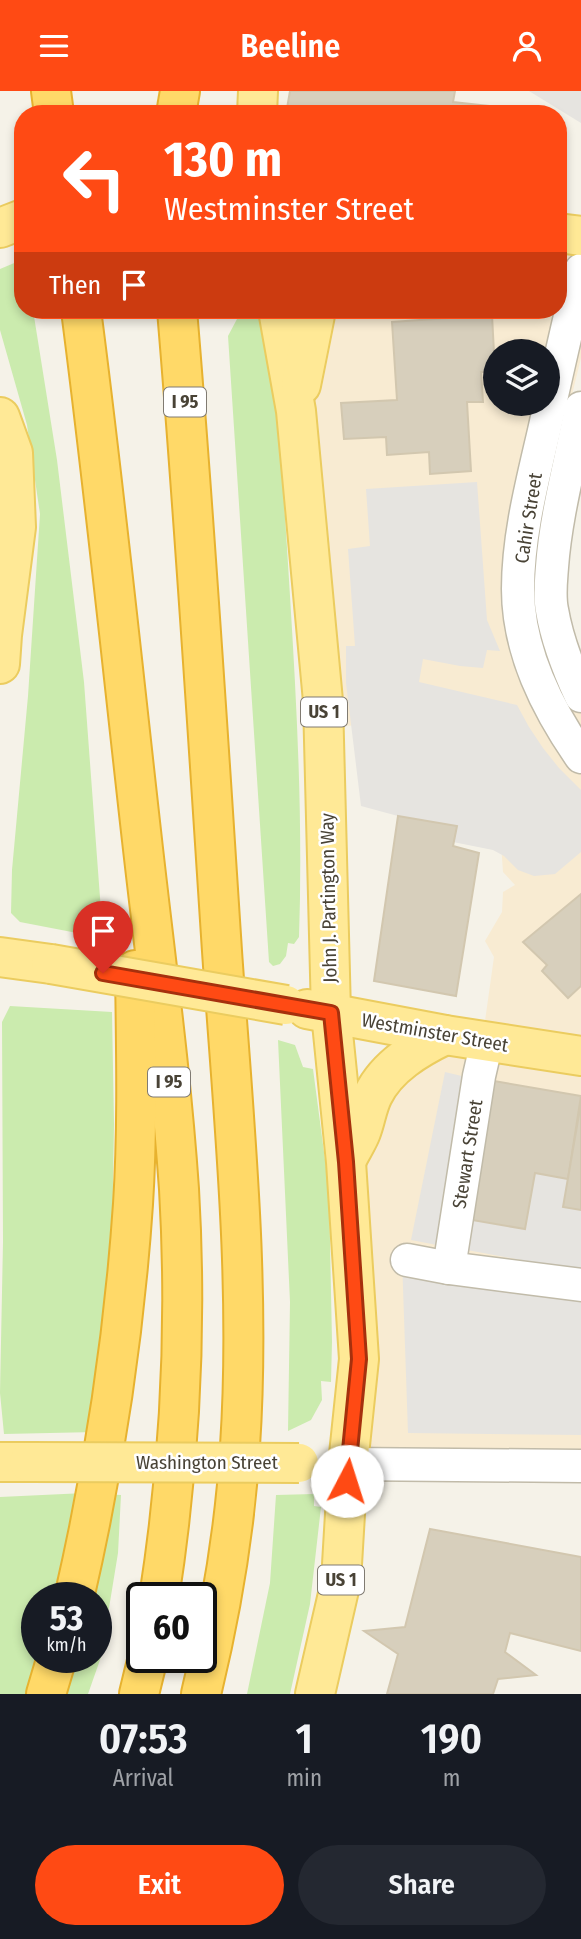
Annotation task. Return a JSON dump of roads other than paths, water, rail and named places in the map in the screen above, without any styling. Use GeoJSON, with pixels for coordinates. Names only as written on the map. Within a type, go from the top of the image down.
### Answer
{"type":"FeatureCollection","features":[{"type":"Feature","properties":{"kind":"highway","name":"I 95"},"geometry":{"type":"LineString","coordinates":[[82,319],[110,543],[171,1099],[180,1226],[178,1418],[172,1510],[161,1582]]}},
{"type":"Feature","properties":{"kind":"highway","name":"I 95"},"geometry":{"type":"LineString","coordinates":[[178,319],[196,544],[243,1305],[242,1408],[237,1485],[225,1577],[201,1694]]}},
{"type":"Feature","properties":{"kind":"highway"},"geometry":{"type":"LineString","coordinates":[[77,1582],[110,1414],[127,1280],[133,1201],[136,1065],[132,748]]}},
{"type":"Feature","properties":{"kind":"highway"},"geometry":{"type":"LineString","coordinates":[[46,1694],[52,1673]]}},
{"type":"Feature","properties":{"kind":"highway"},"geometry":{"type":"LineString","coordinates":[[139,1694],[144,1673]]}},
{"type":"Feature","properties":{"kind":"main road","name":"John J. Partington Way"},"geometry":{"type":"LineString","coordinates":[[280,319],[296,411],[323,701],[331,1013],[346,1162],[359,1359],[348,1464],[341,1581],[315,1694]]}},
{"type":"Feature","properties":{"kind":"main road","name":"US 1"},"geometry":{"type":"LineString","coordinates":[[296,411],[314,319]]}},
{"type":"Feature","properties":{"kind":"main road"},"geometry":{"type":"LineString","coordinates":[[0,417],[13,453],[16,527],[1,645]]}},
{"type":"Feature","properties":{"kind":"main road","name":"Westminster Street"},"geometry":{"type":"LineString","coordinates":[[0,957],[286,1005],[444,1035],[581,1056]]}},
{"type":"Feature","properties":{"kind":"main road"},"geometry":{"type":"LineString","coordinates":[[346,1162],[361,1132],[374,1091],[407,1056],[444,1035]]}},
{"type":"Feature","properties":{"kind":"main road","name":"Washington Street"},"geometry":{"type":"LineString","coordinates":[[14,1462],[348,1464]]}},
{"type":"Feature","properties":{"kind":"street","name":"Cahir Street"},"geometry":{"type":"LineString","coordinates":[[581,269],[527,505],[518,590],[523,629],[534,672],[552,713],[581,757]]}},
{"type":"Feature","properties":{"kind":"street","name":"Cahir Street"},"geometry":{"type":"LineString","coordinates":[[581,408],[554,537],[551,607],[558,638],[581,696]]}},
{"type":"Feature","properties":{"kind":"street","name":"Stewart Street"},"geometry":{"type":"LineString","coordinates":[[449,1268],[487,1041]]}},
{"type":"Feature","properties":{"kind":"street"},"geometry":{"type":"LineString","coordinates":[[407,1260],[581,1285]]}},
{"type":"Feature","properties":{"kind":"street","name":"Washington Street"},"geometry":{"type":"LineString","coordinates":[[348,1464],[581,1466]]}}]}
